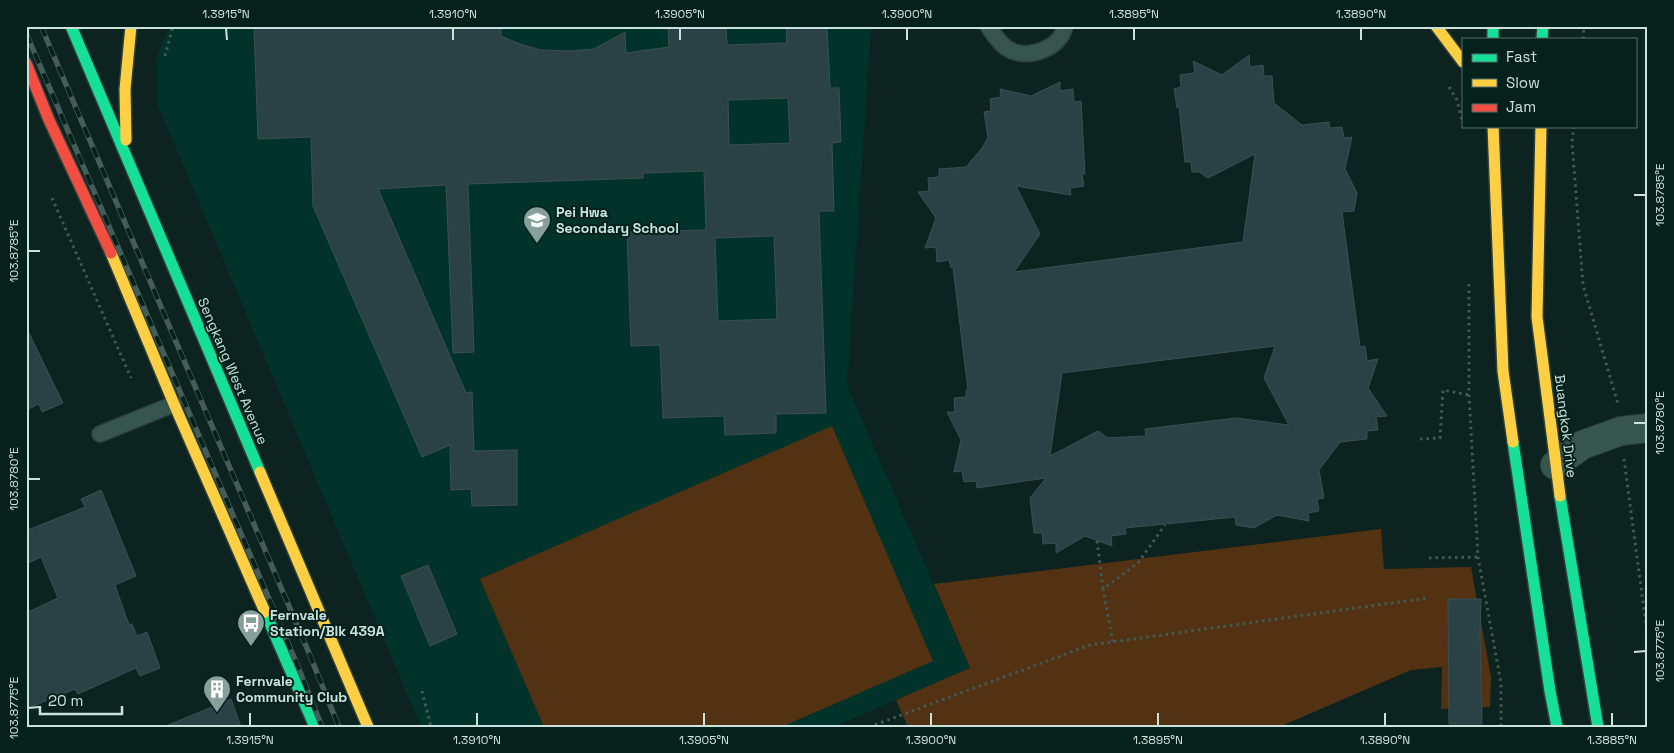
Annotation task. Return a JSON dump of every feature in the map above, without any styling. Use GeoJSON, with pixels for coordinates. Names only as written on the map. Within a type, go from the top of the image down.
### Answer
{"type":"FeatureCollection","features":[{"type":"Feature","properties":{"kind":"main road","name":"Sengkang West Avenue"},"geometry":{"type":"LineString","coordinates":[[71,26],[127,154],[318,614],[368,727]]}},
{"type":"Feature","properties":{"kind":"main road"},"geometry":{"type":"LineString","coordinates":[[127,154],[125,89],[131,26]]}},
{"type":"Feature","properties":{"kind":"main road"},"geometry":{"type":"LineString","coordinates":[[1436,26],[1462,61]]}},
{"type":"Feature","properties":{"kind":"main road"},"geometry":{"type":"LineString","coordinates":[[26,64],[49,120],[122,277],[174,404],[315,727]]}},
{"type":"Feature","properties":{"kind":"main road"},"geometry":{"type":"LineString","coordinates":[[32,105],[49,120]]}},
{"type":"Feature","properties":{"kind":"main road"},"geometry":{"type":"LineString","coordinates":[[1493,128],[1504,371],[1550,691],[1557,727]]}},
{"type":"Feature","properties":{"kind":"main road","name":"Buangkok Drive"},"geometry":{"type":"LineString","coordinates":[[1541,128],[1538,317],[1555,465],[1598,727]]}},
{"type":"Feature","properties":{"kind":"street"},"geometry":{"type":"LineString","coordinates":[[1555,465],[1582,445],[1621,431],[1648,428]]}},
{"type":"Feature","properties":{"kind":"lane"},"geometry":{"type":"LineString","coordinates":[[988,26],[1007,49],[1013,52],[1033,54],[1051,47],[1064,32],[1065,26]]}},
{"type":"Feature","properties":{"kind":"lane"},"geometry":{"type":"LineString","coordinates":[[100,434],[174,404]]}},
{"type":"Feature","properties":{"kind":"path"},"geometry":{"type":"LineString","coordinates":[[165,56],[173,26]]}},
{"type":"Feature","properties":{"kind":"path"},"geometry":{"type":"LineString","coordinates":[[1448,86],[1457,100],[1462,119]]}},
{"type":"Feature","properties":{"kind":"path"},"geometry":{"type":"LineString","coordinates":[[1574,128],[1572,142],[1583,285],[1619,406],[1648,640]]}},
{"type":"Feature","properties":{"kind":"path"},"geometry":{"type":"LineString","coordinates":[[1469,278],[1469,395],[1478,557],[1501,683],[1501,727]]}},
{"type":"Feature","properties":{"kind":"path"},"geometry":{"type":"LineString","coordinates":[[1420,439],[1440,438],[1443,390],[1469,395]]}},
{"type":"Feature","properties":{"kind":"path"},"geometry":{"type":"LineString","coordinates":[[1103,588],[1138,563],[1165,525]]}},
{"type":"Feature","properties":{"kind":"path"},"geometry":{"type":"LineString","coordinates":[[1097,541],[1113,642]]}},
{"type":"Feature","properties":{"kind":"path"},"geometry":{"type":"LineString","coordinates":[[1429,558],[1478,557]]}},
{"type":"Feature","properties":{"kind":"path"},"geometry":{"type":"LineString","coordinates":[[869,727],[1090,645],[1428,598]]}},
{"type":"Feature","properties":{"kind":"path"},"geometry":{"type":"LineString","coordinates":[[422,691],[431,727]]}},
{"type":"Feature","properties":{"kind":"shaded area","name":"Pei Hwa Secondary School"},"geometry":{"type":"Polygon","coordinates":[[[174,26],[871,26],[847,385],[970,669],[832,727],[421,727],[157,103],[156,60],[166,34],[174,26]]]}},
{"type":"Feature","properties":{"kind":"shaded area"},"geometry":{"type":"Polygon","coordinates":[[[832,426],[933,661],[781,727],[544,727],[480,579],[832,426]]]}},
{"type":"Feature","properties":{"kind":"shaded area"},"geometry":{"type":"Polygon","coordinates":[[[1381,529],[1384,569],[1471,567],[1491,677],[1490,707],[1441,709],[1442,667],[1411,670],[1279,727],[908,727],[896,700],[970,668],[934,584],[1381,529]]]}},
{"type":"Feature","properties":{"kind":"building"},"geometry":{"type":"Polygon","coordinates":[[[291,26],[501,26],[501,36],[520,44],[541,50],[570,51],[594,49],[625,32],[626,53],[669,47],[668,26],[726,26],[727,45],[787,43],[786,26],[827,26],[830,88],[839,88],[841,142],[832,143],[834,211],[819,211],[826,413],[776,414],[776,433],[725,435],[724,416],[663,418],[660,345],[631,346],[627,232],[706,230],[704,171],[643,173],[643,178],[468,184],[474,352],[453,353],[446,185],[378,189],[466,393],[472,392],[474,451],[517,450],[517,505],[472,506],[471,489],[451,490],[450,445],[422,457],[313,206],[311,137],[258,139],[254,28],[291,26]],[[788,98],[728,100],[729,145],[790,143],[788,98]],[[774,236],[715,238],[718,321],[777,319],[774,236]]]}},
{"type":"Feature","properties":{"kind":"building"},"geometry":{"type":"Polygon","coordinates":[[[1249,55],[1250,67],[1263,65],[1264,76],[1272,76],[1274,103],[1302,125],[1329,122],[1330,128],[1342,127],[1344,138],[1352,137],[1345,169],[1357,193],[1354,211],[1342,212],[1360,347],[1365,346],[1367,361],[1378,359],[1368,388],[1387,416],[1376,417],[1378,430],[1367,431],[1367,439],[1340,442],[1319,470],[1324,498],[1317,499],[1319,511],[1308,513],[1309,521],[1277,515],[1254,528],[1236,525],[1235,517],[1125,528],[1126,534],[1111,536],[1112,546],[1085,536],[1056,553],[1056,543],[1043,544],[1042,533],[1034,533],[1030,498],[1046,478],[977,488],[976,481],[964,482],[962,471],[954,472],[961,440],[947,412],[955,412],[954,398],[966,397],[966,390],[968,390],[953,267],[951,268],[949,260],[937,262],[936,247],[925,248],[936,218],[918,192],[929,191],[928,178],[939,177],[939,169],[966,167],[982,148],[988,138],[984,112],[991,111],[990,99],[1001,97],[1000,89],[1031,96],[1060,82],[1060,91],[1073,89],[1074,102],[1081,101],[1085,174],[1082,174],[1084,186],[1070,188],[1071,195],[1016,186],[1040,234],[1014,272],[1243,242],[1255,154],[1208,178],[1199,172],[1192,172],[1191,162],[1185,162],[1179,107],[1177,108],[1174,89],[1181,87],[1180,75],[1195,73],[1193,61],[1222,75],[1249,55]],[[1275,346],[1062,373],[1050,456],[1098,431],[1108,438],[1146,436],[1145,429],[1236,418],[1289,425],[1264,378],[1275,346]]]}},
{"type":"Feature","properties":{"kind":"building"},"geometry":{"type":"Polygon","coordinates":[[[26,327],[63,403],[42,412],[39,404],[26,410],[26,327]]]}},
{"type":"Feature","properties":{"kind":"building"},"geometry":{"type":"Polygon","coordinates":[[[101,490],[136,576],[115,585],[129,625],[132,624],[137,636],[147,632],[160,668],[140,676],[136,668],[78,694],[75,689],[26,709],[26,613],[58,598],[41,557],[26,564],[26,531],[85,507],[81,499],[101,490]]]}},
{"type":"Feature","properties":{"kind":"building"},"geometry":{"type":"Polygon","coordinates":[[[428,565],[457,634],[430,646],[401,576],[428,565]]]}},
{"type":"Feature","properties":{"kind":"building"},"geometry":{"type":"Polygon","coordinates":[[[1448,599],[1481,599],[1482,724],[1449,724],[1448,599]]]}},
{"type":"Feature","properties":{"kind":"building","name":"Fernvale Community Club"},"geometry":{"type":"Polygon","coordinates":[[[231,699],[241,727],[166,727],[166,726],[231,699]]]}},
{"type":"Feature","properties":{"kind":"railway"},"geometry":{"type":"LineString","coordinates":[[41,26],[339,727]]}},
{"type":"Feature","properties":{"kind":"railway"},"geometry":{"type":"LineString","coordinates":[[26,33],[297,664],[322,727]]}},
{"type":"Feature","properties":{"kind":"traffic: fast"},"geometry":{"type":"LineString","coordinates":[[71,26],[260,472]]}},
{"type":"Feature","properties":{"kind":"traffic: fast"},"geometry":{"type":"LineString","coordinates":[[1493,26],[1493,38]]}},
{"type":"Feature","properties":{"kind":"traffic: fast"},"geometry":{"type":"LineString","coordinates":[[1542,38],[1543,26]]}},
{"type":"Feature","properties":{"kind":"traffic: fast"},"geometry":{"type":"LineString","coordinates":[[1513,442],[1557,727]]}},
{"type":"Feature","properties":{"kind":"traffic: fast"},"geometry":{"type":"LineString","coordinates":[[1560,496],[1598,727]]}},
{"type":"Feature","properties":{"kind":"traffic: fast"},"geometry":{"type":"LineString","coordinates":[[265,612],[315,727]]}},
{"type":"Feature","properties":{"kind":"traffic: slow"},"geometry":{"type":"LineString","coordinates":[[126,140],[125,89],[131,26]]}},
{"type":"Feature","properties":{"kind":"traffic: slow"},"geometry":{"type":"LineString","coordinates":[[1436,26],[1462,61]]}},
{"type":"Feature","properties":{"kind":"traffic: slow"},"geometry":{"type":"LineString","coordinates":[[1493,128],[1503,371],[1513,442]]}},
{"type":"Feature","properties":{"kind":"traffic: slow"},"geometry":{"type":"LineString","coordinates":[[1541,128],[1537,317],[1560,496]]}},
{"type":"Feature","properties":{"kind":"traffic: slow"},"geometry":{"type":"LineString","coordinates":[[111,253],[174,404],[265,612]]}},
{"type":"Feature","properties":{"kind":"traffic: slow"},"geometry":{"type":"LineString","coordinates":[[260,472],[368,727]]}},
{"type":"Feature","properties":{"kind":"traffic: jam"},"geometry":{"type":"LineString","coordinates":[[26,63],[49,120],[111,253]]}},
{"type":"Feature","properties":{"kind":"place","name":"Pei Hwa Secondary School"},"geometry":{"type":"Point","coordinates":[537,244]}},
{"type":"Feature","properties":{"kind":"place","name":"Fernvale Station/Blk 439A"},"geometry":{"type":"Point","coordinates":[251,647]}},
{"type":"Feature","properties":{"kind":"place","name":"Fernvale Community Club"},"geometry":{"type":"Point","coordinates":[217,713]}}]}
